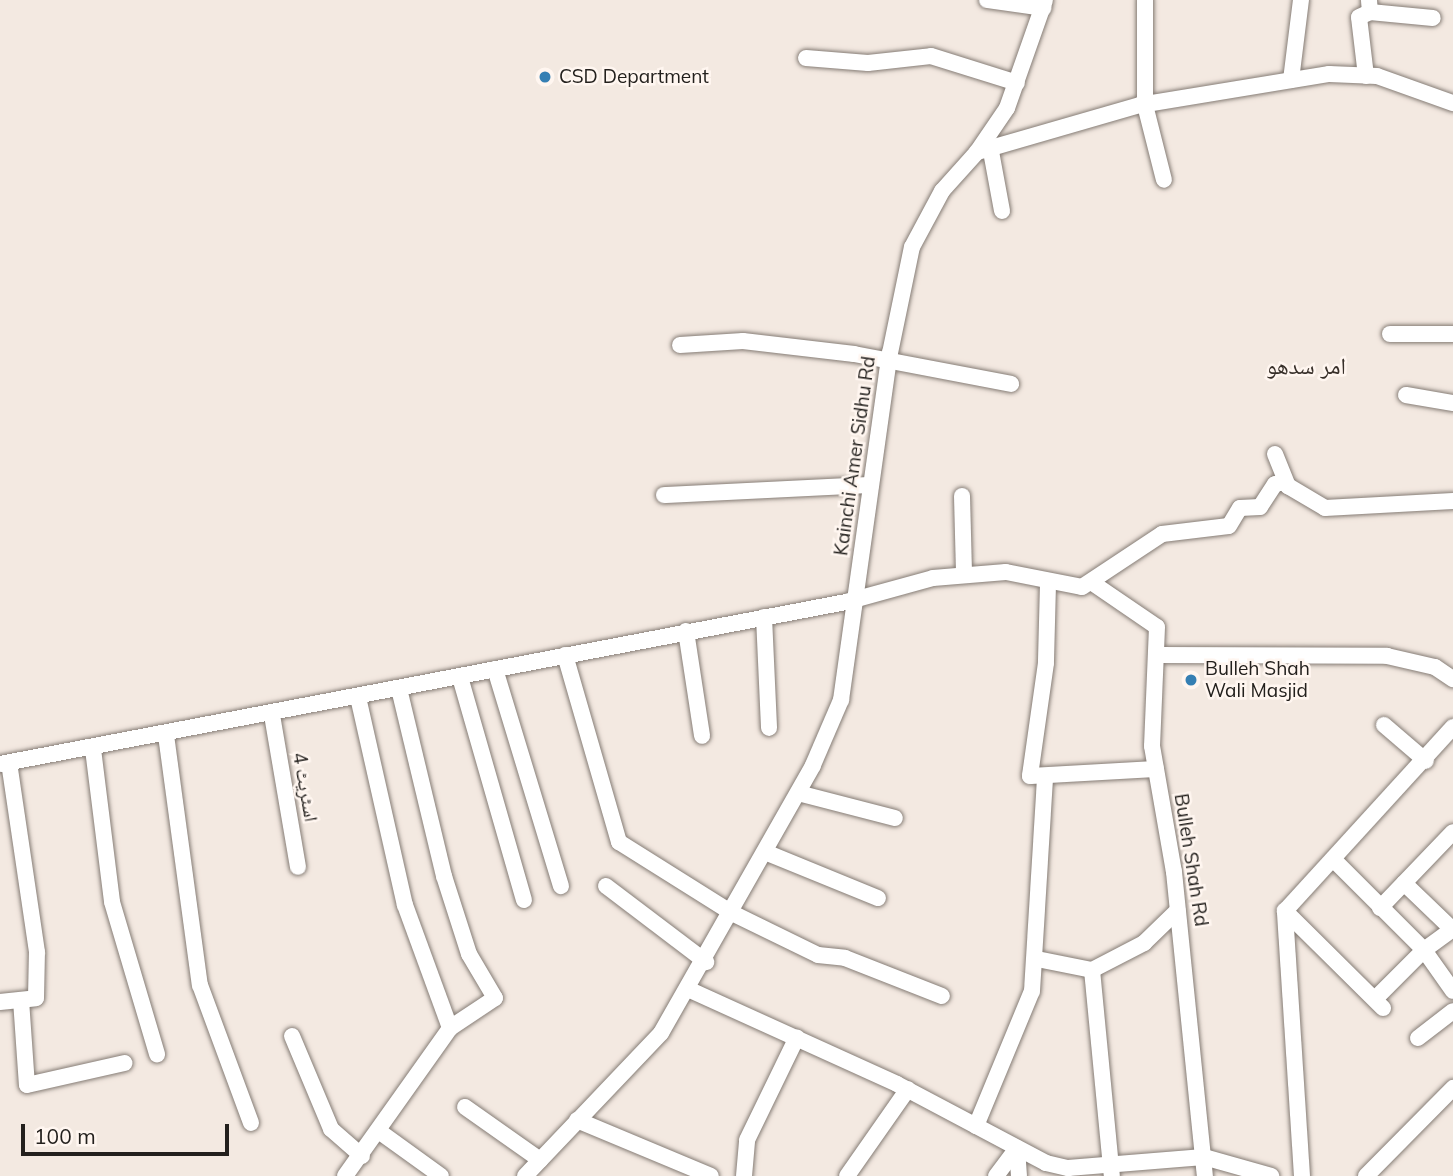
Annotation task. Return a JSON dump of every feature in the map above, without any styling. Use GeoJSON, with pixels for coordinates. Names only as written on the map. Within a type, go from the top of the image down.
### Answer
{"type":"FeatureCollection","features":[{"type":"Feature","properties":{"kind":"street"},"geometry":{"type":"LineString","coordinates":[[987,0],[1044,4]]}},
{"type":"Feature","properties":{"kind":"street"},"geometry":{"type":"LineString","coordinates":[[1145,0],[1145,105],[1164,180]]}},
{"type":"Feature","properties":{"kind":"street"},"geometry":{"type":"LineString","coordinates":[[1291,80],[1301,0]]}},
{"type":"Feature","properties":{"kind":"street","name":"Kainchi Amer Sidhu Rd"},"geometry":{"type":"LineString","coordinates":[[525,1176],[661,1032],[690,990],[798,793],[841,700],[889,360],[912,247],[942,191],[984,149],[1017,83],[1044,4]]}},
{"type":"Feature","properties":{"kind":"street"},"geometry":{"type":"LineString","coordinates":[[1366,76],[1359,17],[1369,6],[1433,18]]}},
{"type":"Feature","properties":{"kind":"street"},"geometry":{"type":"LineString","coordinates":[[806,58],[868,63],[931,56],[1017,83]]}},
{"type":"Feature","properties":{"kind":"street"},"geometry":{"type":"LineString","coordinates":[[1002,211],[984,149],[1145,105],[1291,80],[1366,76],[1453,103]]}},
{"type":"Feature","properties":{"kind":"street"},"geometry":{"type":"LineString","coordinates":[[1390,334],[1453,334]]}},
{"type":"Feature","properties":{"kind":"street"},"geometry":{"type":"LineString","coordinates":[[680,345],[743,341],[889,360],[1011,384]]}},
{"type":"Feature","properties":{"kind":"street"},"geometry":{"type":"LineString","coordinates":[[1406,396],[1453,403]]}},
{"type":"Feature","properties":{"kind":"street"},"geometry":{"type":"LineString","coordinates":[[1275,454],[1285,482],[1325,508],[1453,501]]}},
{"type":"Feature","properties":{"kind":"street"},"geometry":{"type":"LineString","coordinates":[[0,1002],[36,998],[37,951],[5,764],[272,715],[686,631],[854,600],[964,574],[1006,572],[1048,584],[1094,584],[1162,534],[1220,530],[1240,508],[1260,508],[1275,484],[1285,482]]}},
{"type":"Feature","properties":{"kind":"street"},"geometry":{"type":"LineString","coordinates":[[664,495],[871,485]]}},
{"type":"Feature","properties":{"kind":"street"},"geometry":{"type":"LineString","coordinates":[[962,496],[964,574]]}},
{"type":"Feature","properties":{"kind":"street"},"geometry":{"type":"LineString","coordinates":[[1048,584],[1046,663],[1030,776],[1156,769]]}},
{"type":"Feature","properties":{"kind":"street","name":"Bulleh Shah Rd"},"geometry":{"type":"LineString","coordinates":[[1094,584],[1157,627],[1156,769],[1178,910],[1205,1176]]}},
{"type":"Feature","properties":{"kind":"street"},"geometry":{"type":"LineString","coordinates":[[764,617],[769,728]]}},
{"type":"Feature","properties":{"kind":"street"},"geometry":{"type":"LineString","coordinates":[[686,631],[702,736]]}},
{"type":"Feature","properties":{"kind":"street"},"geometry":{"type":"LineString","coordinates":[[565,655],[619,842],[732,913],[818,956],[845,958],[942,996]]}},
{"type":"Feature","properties":{"kind":"street"},"geometry":{"type":"LineString","coordinates":[[1157,655],[1387,656],[1435,667],[1453,679]]}},
{"type":"Feature","properties":{"kind":"street"},"geometry":{"type":"LineString","coordinates":[[495,669],[561,886]]}},
{"type":"Feature","properties":{"kind":"street"},"geometry":{"type":"LineString","coordinates":[[460,677],[524,900]]}},
{"type":"Feature","properties":{"kind":"street"},"geometry":{"type":"LineString","coordinates":[[345,1176],[380,1132],[450,1028],[495,998],[469,954],[444,876],[400,689]]}},
{"type":"Feature","properties":{"kind":"street"},"geometry":{"type":"LineString","coordinates":[[358,697],[405,905],[450,1028]]}},
{"type":"Feature","properties":{"kind":"street","name":"اسٹریٹ 4"},"geometry":{"type":"LineString","coordinates":[[272,715],[298,867]]}},
{"type":"Feature","properties":{"kind":"street"},"geometry":{"type":"LineString","coordinates":[[1384,725],[1426,761]]}},
{"type":"Feature","properties":{"kind":"street"},"geometry":{"type":"LineString","coordinates":[[1302,1176],[1285,911],[1426,761],[1453,727]]}},
{"type":"Feature","properties":{"kind":"street"},"geometry":{"type":"LineString","coordinates":[[166,735],[200,985],[251,1123]]}},
{"type":"Feature","properties":{"kind":"street"},"geometry":{"type":"LineString","coordinates":[[93,749],[112,902],[157,1054]]}},
{"type":"Feature","properties":{"kind":"street"},"geometry":{"type":"LineString","coordinates":[[976,1126],[1011,1049],[1037,959],[1045,776]]}},
{"type":"Feature","properties":{"kind":"street"},"geometry":{"type":"LineString","coordinates":[[798,793],[895,818]]}},
{"type":"Feature","properties":{"kind":"street"},"geometry":{"type":"LineString","coordinates":[[1380,908],[1453,832]]}},
{"type":"Feature","properties":{"kind":"street"},"geometry":{"type":"LineString","coordinates":[[765,852],[878,898]]}},
{"type":"Feature","properties":{"kind":"street"},"geometry":{"type":"LineString","coordinates":[[1333,859],[1424,950],[1453,991]]}},
{"type":"Feature","properties":{"kind":"street"},"geometry":{"type":"LineString","coordinates":[[1285,911],[1379,1004],[1424,950],[1453,929],[1404,883]]}},
{"type":"Feature","properties":{"kind":"street"},"geometry":{"type":"LineString","coordinates":[[606,886],[706,962]]}},
{"type":"Feature","properties":{"kind":"street"},"geometry":{"type":"LineString","coordinates":[[1037,959],[1092,970],[1144,943],[1178,910]]}},
{"type":"Feature","properties":{"kind":"street"},"geometry":{"type":"LineString","coordinates":[[1092,970],[1111,1170]]}},
{"type":"Feature","properties":{"kind":"street"},"geometry":{"type":"LineString","coordinates":[[690,990],[908,1089],[1017,1148],[1068,1168],[1111,1170],[1204,1157],[1271,1176]]}},
{"type":"Feature","properties":{"kind":"street"},"geometry":{"type":"LineString","coordinates":[[21,1000],[27,1085],[125,1063]]}},
{"type":"Feature","properties":{"kind":"street"},"geometry":{"type":"LineString","coordinates":[[1418,1038],[1453,1011]]}},
{"type":"Feature","properties":{"kind":"street"},"geometry":{"type":"LineString","coordinates":[[292,1035],[331,1129],[362,1156]]}},
{"type":"Feature","properties":{"kind":"street"},"geometry":{"type":"LineString","coordinates":[[744,1176],[747,1140],[797,1037]]}},
{"type":"Feature","properties":{"kind":"street"},"geometry":{"type":"LineString","coordinates":[[1366,1176],[1453,1088]]}},
{"type":"Feature","properties":{"kind":"street"},"geometry":{"type":"LineString","coordinates":[[847,1176],[908,1089]]}},
{"type":"Feature","properties":{"kind":"street"},"geometry":{"type":"LineString","coordinates":[[465,1107],[540,1160]]}},
{"type":"Feature","properties":{"kind":"street"},"geometry":{"type":"LineString","coordinates":[[577,1121],[710,1176]]}},
{"type":"Feature","properties":{"kind":"street"},"geometry":{"type":"LineString","coordinates":[[380,1132],[441,1176]]}},
{"type":"Feature","properties":{"kind":"street"},"geometry":{"type":"LineString","coordinates":[[996,1176],[1017,1148]]}},
{"type":"Feature","properties":{"kind":"street"},"geometry":{"type":"LineString","coordinates":[[1017,1148],[1018,1176]]}},
{"type":"Feature","properties":{"kind":"place","name":"CSD Department"},"geometry":{"type":"Point","coordinates":[545,77]}},
{"type":"Feature","properties":{"kind":"place","name":"Bulleh Shah Wali Masjid"},"geometry":{"type":"Point","coordinates":[1191,680]}},
{"type":"Feature","properties":{"kind":"district","name":"امر سدھو"},"geometry":{"type":"Point","coordinates":[1306,366]}}]}
